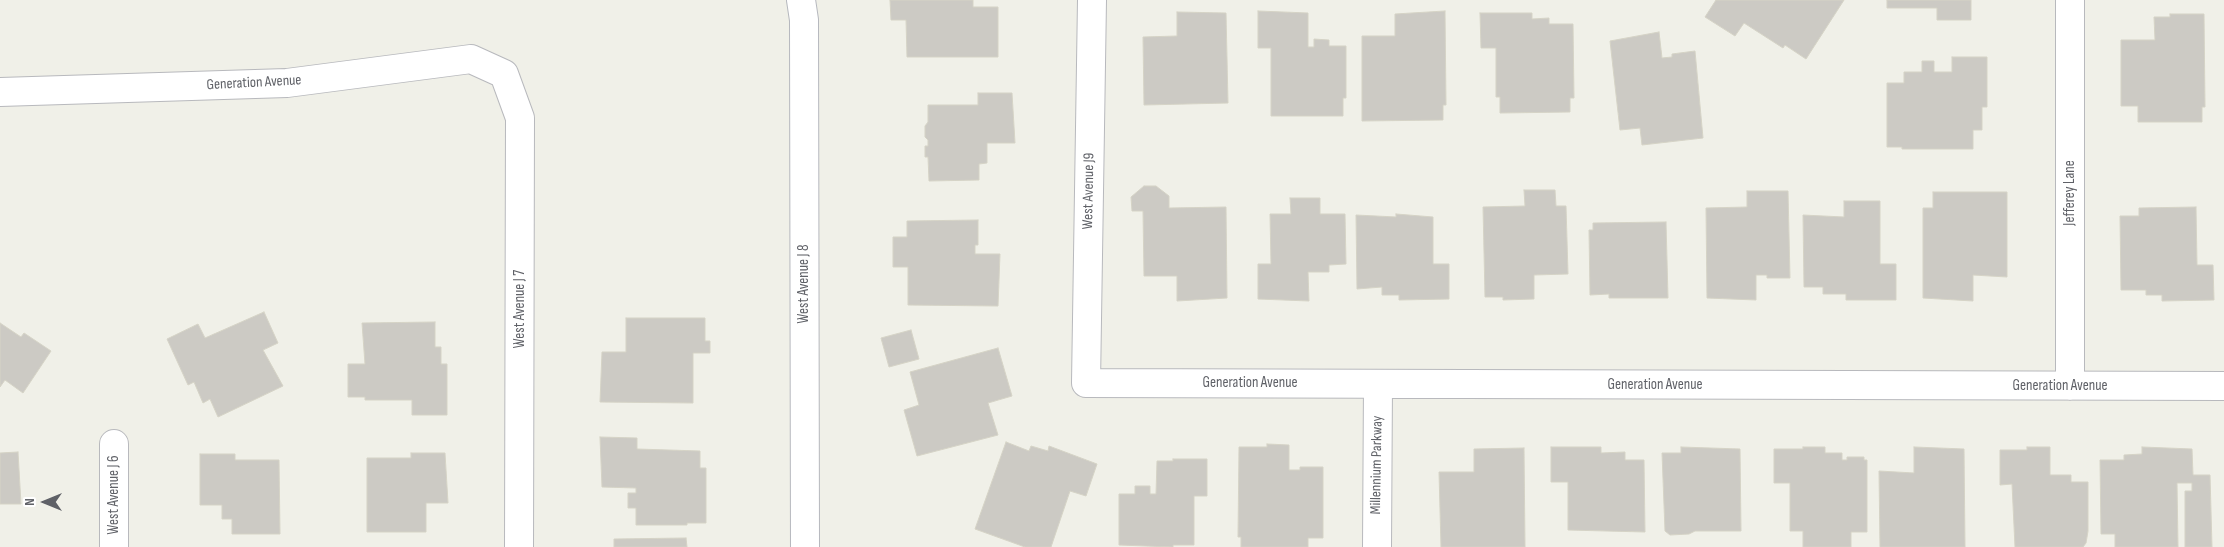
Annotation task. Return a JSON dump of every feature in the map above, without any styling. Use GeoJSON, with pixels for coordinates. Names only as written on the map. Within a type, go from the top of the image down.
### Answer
{"type":"FeatureCollection","features":[{"type":"Feature","properties":{"kind":"street","name":"West Avenue J9"},"geometry":{"type":"LineString","coordinates":[[1086,383],[1092,0]]}},
{"type":"Feature","properties":{"kind":"street","name":"Jefferey Lane"},"geometry":{"type":"LineString","coordinates":[[2070,0],[2070,386]]}},
{"type":"Feature","properties":{"kind":"street","name":"West Avenue J 8"},"geometry":{"type":"LineString","coordinates":[[804,7],[805,547]]}},
{"type":"Feature","properties":{"kind":"street","name":"Generation Avenue"},"geometry":{"type":"LineString","coordinates":[[0,92],[287,83],[471,59],[504,74]]}},
{"type":"Feature","properties":{"kind":"street","name":"West Avenue J 7"},"geometry":{"type":"LineString","coordinates":[[504,74],[520,118],[519,547]]}},
{"type":"Feature","properties":{"kind":"street","name":"Generation Avenue"},"geometry":{"type":"LineString","coordinates":[[1086,383],[2224,386]]}},
{"type":"Feature","properties":{"kind":"street","name":"Millennium Parkway"},"geometry":{"type":"LineString","coordinates":[[1376,547],[1378,384]]}},
{"type":"Feature","properties":{"kind":"street","name":"West Avenue J 6"},"geometry":{"type":"LineString","coordinates":[[114,444],[114,547]]}},
{"type":"Feature","properties":{"kind":"building"},"geometry":{"type":"Polygon","coordinates":[[[890,0],[973,0],[973,7],[998,7],[998,57],[907,57],[906,20],[891,20],[890,0]]]}},
{"type":"Feature","properties":{"kind":"building"},"geometry":{"type":"Polygon","coordinates":[[[1716,0],[1844,0],[1806,59],[1785,45],[1783,48],[1744,23],[1735,36],[1705,17],[1716,0]]]}},
{"type":"Feature","properties":{"kind":"building"},"geometry":{"type":"Polygon","coordinates":[[[1887,0],[1971,0],[1971,20],[1937,20],[1937,8],[1887,8],[1887,0]]]}},
{"type":"Feature","properties":{"kind":"building"},"geometry":{"type":"Polygon","coordinates":[[[1258,11],[1308,13],[1308,47],[1314,47],[1314,39],[1329,40],[1329,46],[1346,46],[1346,98],[1343,98],[1343,116],[1271,116],[1271,48],[1258,48],[1258,11]]]}},
{"type":"Feature","properties":{"kind":"building"},"geometry":{"type":"Polygon","coordinates":[[[1445,11],[1446,105],[1443,105],[1443,120],[1362,121],[1362,36],[1395,36],[1395,14],[1445,11]]]}},
{"type":"Feature","properties":{"kind":"building"},"geometry":{"type":"Polygon","coordinates":[[[1177,12],[1226,13],[1228,103],[1144,105],[1143,37],[1177,36],[1177,12]]]}},
{"type":"Feature","properties":{"kind":"building"},"geometry":{"type":"Polygon","coordinates":[[[1480,13],[1532,13],[1532,19],[1549,18],[1549,24],[1573,24],[1574,98],[1570,98],[1570,112],[1500,113],[1500,97],[1496,97],[1496,48],[1481,48],[1480,13]]]}},
{"type":"Feature","properties":{"kind":"building"},"geometry":{"type":"Polygon","coordinates":[[[2170,14],[2204,14],[2205,107],[2202,107],[2202,122],[2138,122],[2138,106],[2121,106],[2121,40],[2155,40],[2154,17],[2170,17],[2170,14]]]}},
{"type":"Feature","properties":{"kind":"building"},"geometry":{"type":"Polygon","coordinates":[[[1659,32],[1662,58],[1672,57],[1672,54],[1695,51],[1703,138],[1642,145],[1640,128],[1620,130],[1610,41],[1659,32]]]}},
{"type":"Feature","properties":{"kind":"building"},"geometry":{"type":"Polygon","coordinates":[[[1952,57],[1987,57],[1987,107],[1982,107],[1982,130],[1973,130],[1973,149],[1902,149],[1902,147],[1887,147],[1887,83],[1904,83],[1904,72],[1922,72],[1922,61],[1934,61],[1934,72],[1952,72],[1952,57]]]}},
{"type":"Feature","properties":{"kind":"building"},"geometry":{"type":"Polygon","coordinates":[[[978,93],[1012,93],[1015,143],[987,143],[987,163],[979,164],[979,180],[929,181],[928,157],[925,157],[925,146],[928,146],[928,140],[925,137],[925,126],[928,122],[928,105],[978,105],[978,93]]]}},
{"type":"Feature","properties":{"kind":"building"},"geometry":{"type":"Polygon","coordinates":[[[1144,186],[1156,186],[1169,196],[1169,208],[1226,207],[1227,298],[1177,301],[1177,276],[1144,276],[1143,211],[1132,211],[1131,197],[1144,186]]]}},
{"type":"Feature","properties":{"kind":"building"},"geometry":{"type":"Polygon","coordinates":[[[1524,190],[1555,190],[1556,206],[1566,206],[1568,274],[1534,275],[1534,299],[1503,300],[1503,297],[1485,297],[1483,207],[1525,206],[1524,190]]]}},
{"type":"Feature","properties":{"kind":"building"},"geometry":{"type":"Polygon","coordinates":[[[1747,191],[1788,191],[1790,278],[1767,278],[1767,275],[1756,275],[1756,300],[1707,298],[1706,208],[1747,207],[1747,191]]]}},
{"type":"Feature","properties":{"kind":"building"},"geometry":{"type":"Polygon","coordinates":[[[1933,192],[2007,192],[2007,277],[1973,275],[1973,301],[1923,298],[1923,208],[1933,208],[1933,192]]]}},
{"type":"Feature","properties":{"kind":"building"},"geometry":{"type":"Polygon","coordinates":[[[1290,198],[1320,198],[1320,214],[1345,214],[1346,264],[1329,265],[1329,272],[1308,272],[1309,301],[1258,299],[1258,264],[1271,264],[1270,214],[1291,214],[1290,198]]]}},
{"type":"Feature","properties":{"kind":"building"},"geometry":{"type":"Polygon","coordinates":[[[1844,201],[1880,201],[1880,264],[1896,264],[1896,300],[1846,300],[1846,294],[1823,294],[1823,287],[1804,287],[1803,215],[1844,217],[1844,201]]]}},
{"type":"Feature","properties":{"kind":"building"},"geometry":{"type":"Polygon","coordinates":[[[2196,207],[2197,265],[2213,265],[2214,300],[2162,301],[2162,295],[2146,295],[2146,290],[2121,290],[2120,216],[2139,216],[2139,208],[2196,207]]]}},
{"type":"Feature","properties":{"kind":"building"},"geometry":{"type":"Polygon","coordinates":[[[1396,214],[1433,217],[1433,264],[1449,264],[1449,299],[1399,300],[1399,295],[1382,295],[1382,287],[1357,289],[1356,215],[1396,217],[1396,214]]]}},
{"type":"Feature","properties":{"kind":"building"},"geometry":{"type":"Polygon","coordinates":[[[978,220],[978,245],[975,245],[975,254],[1000,254],[998,306],[908,305],[908,267],[893,267],[893,237],[907,237],[907,221],[978,220]]]}},
{"type":"Feature","properties":{"kind":"building"},"geometry":{"type":"Polygon","coordinates":[[[1666,222],[1668,298],[1609,298],[1609,294],[1590,295],[1589,230],[1593,230],[1593,223],[1666,222]]]}},
{"type":"Feature","properties":{"kind":"building"},"geometry":{"type":"Polygon","coordinates":[[[264,312],[278,343],[263,350],[283,386],[218,417],[210,399],[203,403],[194,382],[188,385],[167,339],[198,324],[205,338],[264,312]]]}},
{"type":"Feature","properties":{"kind":"building"},"geometry":{"type":"Polygon","coordinates":[[[626,318],[705,318],[705,341],[710,341],[710,353],[693,353],[693,403],[600,402],[602,352],[626,352],[626,318]]]}},
{"type":"Feature","properties":{"kind":"building"},"geometry":{"type":"Polygon","coordinates":[[[435,322],[435,347],[441,347],[441,364],[447,364],[447,415],[412,415],[412,400],[365,400],[365,397],[348,397],[348,364],[365,364],[362,323],[435,322]]]}},
{"type":"Feature","properties":{"kind":"building"},"geometry":{"type":"Polygon","coordinates":[[[0,323],[21,337],[24,333],[51,351],[23,393],[5,380],[0,387],[0,323]]]}},
{"type":"Feature","properties":{"kind":"building"},"geometry":{"type":"Polygon","coordinates":[[[911,330],[919,359],[889,367],[881,338],[911,330]]]}},
{"type":"Feature","properties":{"kind":"building"},"geometry":{"type":"Polygon","coordinates":[[[998,348],[1012,396],[988,403],[998,435],[917,456],[904,410],[919,405],[910,372],[998,348]]]}},
{"type":"Feature","properties":{"kind":"building"},"geometry":{"type":"Polygon","coordinates":[[[600,437],[637,438],[637,449],[700,451],[700,468],[706,468],[706,523],[636,525],[636,508],[628,508],[628,493],[636,493],[636,488],[602,487],[600,437]]]}},
{"type":"Feature","properties":{"kind":"building"},"geometry":{"type":"Polygon","coordinates":[[[1006,442],[1029,451],[1031,446],[1048,451],[1049,446],[1097,464],[1086,496],[1070,491],[1051,547],[1025,547],[975,529],[1006,442]]]}},
{"type":"Feature","properties":{"kind":"building"},"geometry":{"type":"Polygon","coordinates":[[[1267,444],[1289,445],[1289,470],[1300,470],[1300,467],[1323,467],[1323,538],[1308,538],[1308,547],[1241,547],[1241,537],[1238,537],[1239,447],[1267,447],[1267,444]]]}},
{"type":"Feature","properties":{"kind":"building"},"geometry":{"type":"Polygon","coordinates":[[[1551,447],[1601,447],[1601,453],[1625,452],[1625,460],[1644,460],[1645,532],[1568,530],[1568,482],[1551,482],[1551,447]]]}},
{"type":"Feature","properties":{"kind":"building"},"geometry":{"type":"Polygon","coordinates":[[[1681,447],[1740,449],[1741,531],[1695,531],[1689,534],[1670,535],[1665,531],[1662,453],[1681,453],[1681,447]]]}},
{"type":"Feature","properties":{"kind":"building"},"geometry":{"type":"Polygon","coordinates":[[[1803,447],[1825,447],[1825,453],[1842,453],[1842,460],[1847,460],[1847,457],[1864,457],[1864,460],[1867,460],[1867,532],[1851,532],[1851,547],[1803,547],[1803,531],[1790,531],[1790,483],[1774,483],[1774,449],[1803,449],[1803,447]]]}},
{"type":"Feature","properties":{"kind":"building"},"geometry":{"type":"Polygon","coordinates":[[[1914,447],[1964,449],[1965,547],[1880,547],[1879,471],[1914,473],[1914,447]]]}},
{"type":"Feature","properties":{"kind":"building"},"geometry":{"type":"Polygon","coordinates":[[[2027,447],[2050,447],[2050,475],[2071,475],[2071,482],[2088,482],[2088,531],[2086,543],[2083,547],[2015,547],[2012,484],[2000,485],[2000,450],[2027,450],[2027,447]]]}},
{"type":"Feature","properties":{"kind":"building"},"geometry":{"type":"Polygon","coordinates":[[[2142,447],[2192,449],[2193,475],[2210,475],[2212,547],[2185,547],[2185,491],[2192,491],[2192,483],[2177,483],[2178,547],[2115,547],[2115,534],[2101,534],[2100,460],[2124,460],[2124,455],[2142,454],[2142,447]]]}},
{"type":"Feature","properties":{"kind":"building"},"geometry":{"type":"Polygon","coordinates":[[[1524,448],[1525,547],[1441,547],[1439,472],[1474,472],[1474,449],[1524,448]]]}},
{"type":"Feature","properties":{"kind":"building"},"geometry":{"type":"Polygon","coordinates":[[[18,452],[21,504],[0,504],[0,453],[18,452]]]}},
{"type":"Feature","properties":{"kind":"building"},"geometry":{"type":"Polygon","coordinates":[[[411,453],[445,453],[448,503],[426,503],[426,532],[367,532],[367,458],[411,458],[411,453]]]}},
{"type":"Feature","properties":{"kind":"building"},"geometry":{"type":"Polygon","coordinates":[[[200,454],[235,454],[235,460],[279,460],[280,534],[232,534],[232,519],[222,519],[222,505],[200,505],[200,454]]]}},
{"type":"Feature","properties":{"kind":"building"},"geometry":{"type":"Polygon","coordinates":[[[1173,459],[1207,459],[1207,496],[1194,496],[1194,545],[1173,545],[1173,547],[1119,545],[1119,494],[1135,494],[1135,486],[1150,486],[1150,494],[1156,494],[1157,461],[1173,461],[1173,459]]]}},
{"type":"Feature","properties":{"kind":"building"},"geometry":{"type":"Polygon","coordinates":[[[686,538],[687,547],[614,547],[614,539],[686,538]]]}}]}
